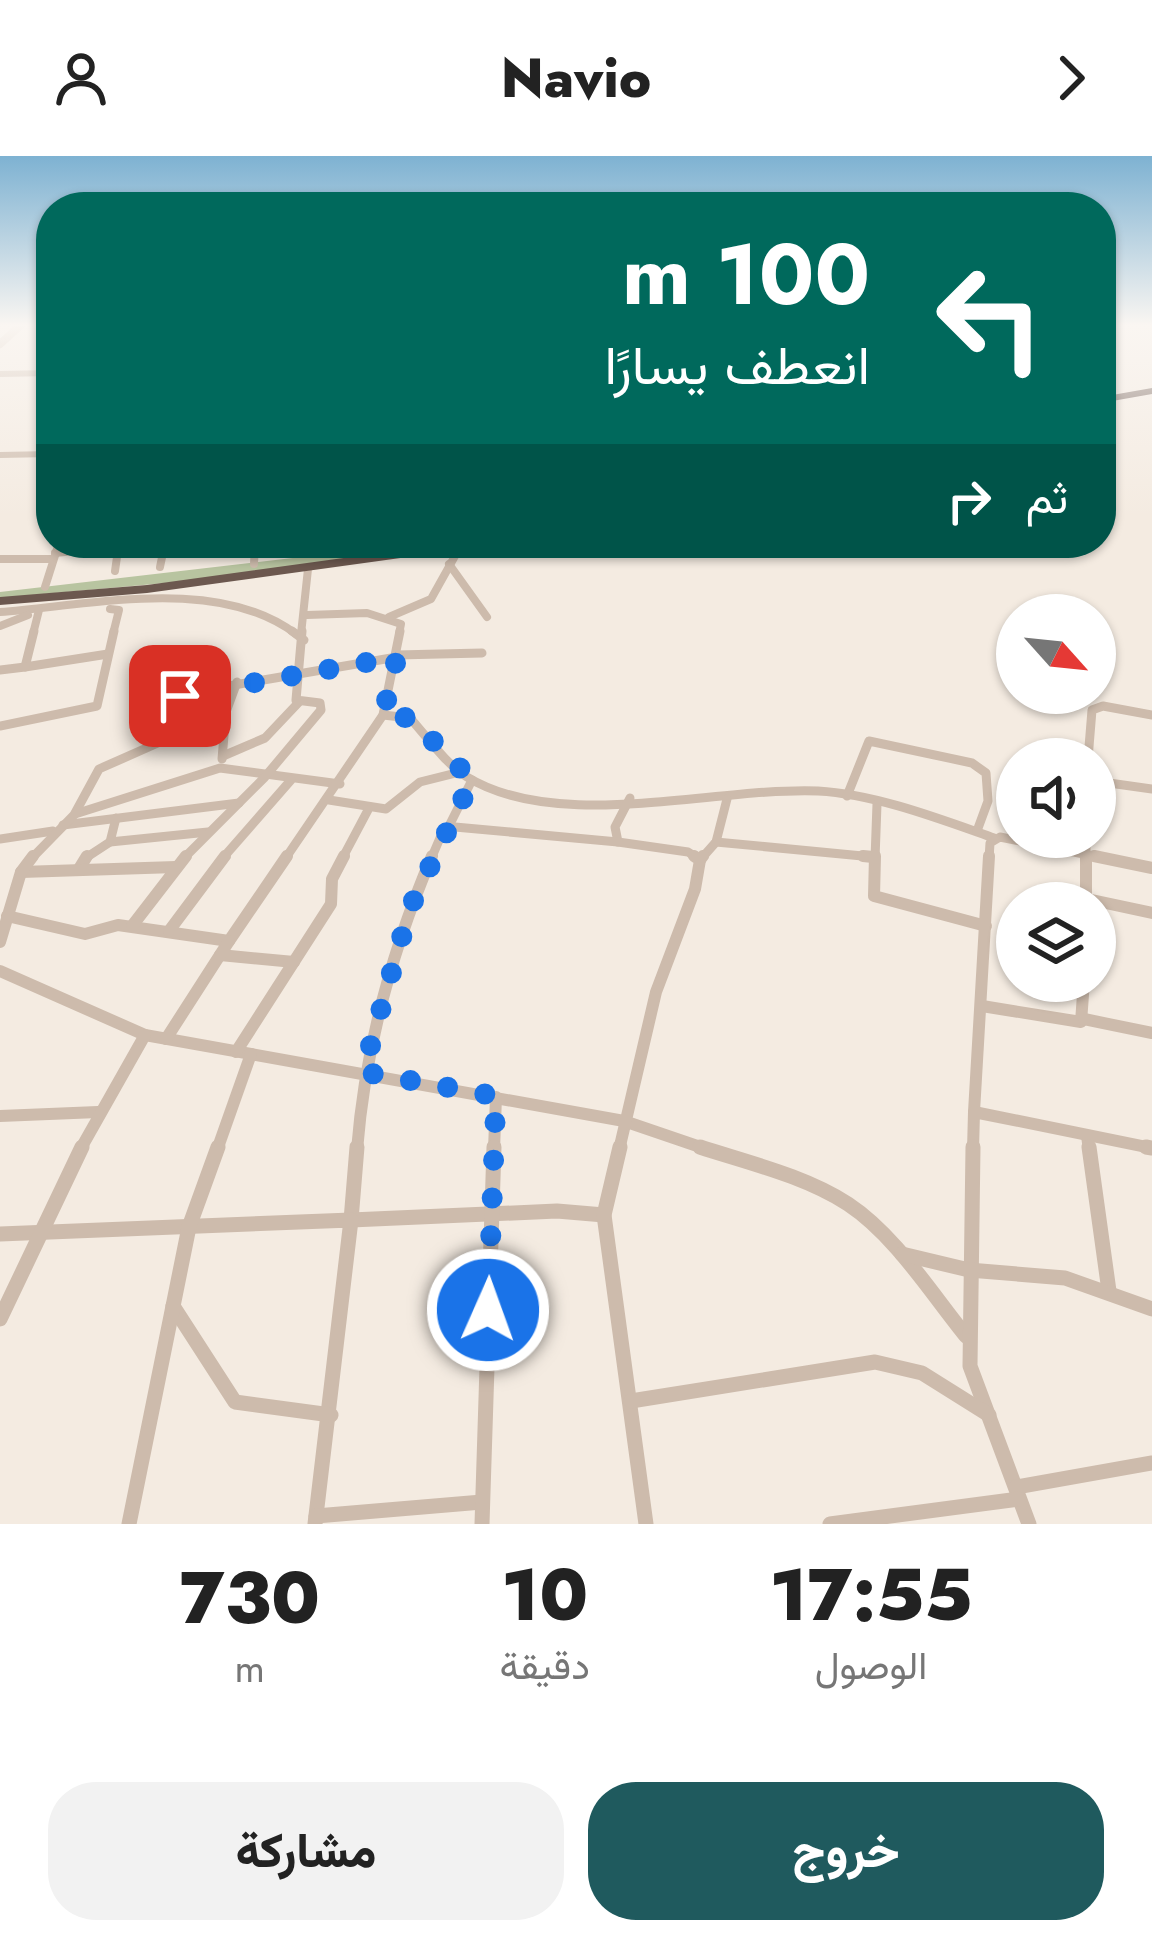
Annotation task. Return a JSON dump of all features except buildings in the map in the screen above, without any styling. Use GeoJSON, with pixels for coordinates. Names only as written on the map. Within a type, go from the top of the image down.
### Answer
{"type":"FeatureCollection","features":[{"type":"Feature","properties":{"kind":"highway"},"geometry":{"type":"LineString","coordinates":[[1116,396],[1145,388]]}},
{"type":"Feature","properties":{"kind":"highway"},"geometry":{"type":"LineString","coordinates":[[0,590],[43,603],[298,558]]}},
{"type":"Feature","properties":{"kind":"highway"},"geometry":{"type":"LineString","coordinates":[[0,606],[384,558]]}},
{"type":"Feature","properties":{"kind":"street"},"geometry":{"type":"LineString","coordinates":[[0,455],[36,454]]}},
{"type":"Feature","properties":{"kind":"street"},"geometry":{"type":"LineString","coordinates":[[0,559],[36,554]]}},
{"type":"Feature","properties":{"kind":"street"},"geometry":{"type":"LineString","coordinates":[[25,667],[54,558]]}},
{"type":"Feature","properties":{"kind":"street"},"geometry":{"type":"LineString","coordinates":[[115,571],[117,558]]}},
{"type":"Feature","properties":{"kind":"street"},"geometry":{"type":"LineString","coordinates":[[160,567],[162,558]]}},
{"type":"Feature","properties":{"kind":"street"},"geometry":{"type":"LineString","coordinates":[[254,558],[254,564]]}},
{"type":"Feature","properties":{"kind":"street"},"geometry":{"type":"LineString","coordinates":[[386,618],[428,602],[451,558]]}},
{"type":"Feature","properties":{"kind":"street"},"geometry":{"type":"LineString","coordinates":[[449,565],[488,617]]}},
{"type":"Feature","properties":{"kind":"street"},"geometry":{"type":"LineString","coordinates":[[300,701],[292,684],[304,640],[308,569]]}},
{"type":"Feature","properties":{"kind":"street"},"geometry":{"type":"LineString","coordinates":[[0,606],[17,611],[43,603],[178,598],[271,615],[304,640]]}},
{"type":"Feature","properties":{"kind":"street"},"geometry":{"type":"LineString","coordinates":[[0,626],[43,603],[118,609],[92,710],[0,726]]}},
{"type":"Feature","properties":{"kind":"street"},"geometry":{"type":"LineString","coordinates":[[166,1040],[383,715],[401,624],[357,613],[307,615]]}},
{"type":"Feature","properties":{"kind":"street"},"geometry":{"type":"LineString","coordinates":[[74,815],[99,769],[169,738],[182,694],[397,656],[482,653]]}},
{"type":"Feature","properties":{"kind":"street"},"geometry":{"type":"LineString","coordinates":[[0,670],[108,654]]}},
{"type":"Feature","properties":{"kind":"street"},"geometry":{"type":"LineString","coordinates":[[222,762],[227,705],[237,682]]}},
{"type":"Feature","properties":{"kind":"street"},"geometry":{"type":"LineString","coordinates":[[0,942],[21,872],[74,815],[222,762],[266,738],[300,701]]}},
{"type":"Feature","properties":{"kind":"street"},"geometry":{"type":"LineString","coordinates":[[132,926],[176,868],[264,778],[321,710],[320,703],[300,701]]}},
{"type":"Feature","properties":{"kind":"street"},"geometry":{"type":"LineString","coordinates":[[1090,738],[1092,710],[1103,706],[1152,715]]}},
{"type":"Feature","properties":{"kind":"street"},"geometry":{"type":"LineString","coordinates":[[383,715],[410,718],[460,772],[524,802],[727,799],[798,790],[847,796],[994,838],[974,1112],[966,1336],[970,1366],[1029,1524]]}},
{"type":"Feature","properties":{"kind":"street"},"geometry":{"type":"LineString","coordinates":[[847,796],[869,741],[972,763],[986,772],[986,812],[977,831]]}},
{"type":"Feature","properties":{"kind":"street"},"geometry":{"type":"LineString","coordinates":[[222,762],[264,778],[340,784]]}},
{"type":"Feature","properties":{"kind":"street"},"geometry":{"type":"LineString","coordinates":[[329,800],[368,810],[391,807],[428,778],[460,772]]}},
{"type":"Feature","properties":{"kind":"street"},"geometry":{"type":"LineString","coordinates":[[169,931],[247,826],[291,780]]}},
{"type":"Feature","properties":{"kind":"street"},"geometry":{"type":"LineString","coordinates":[[472,780],[410,908],[363,1072],[331,1415],[315,1520],[482,1502]]}},
{"type":"Feature","properties":{"kind":"street"},"geometry":{"type":"LineString","coordinates":[[1116,784],[1152,789]]}},
{"type":"Feature","properties":{"kind":"street"},"geometry":{"type":"LineString","coordinates":[[618,842],[615,827],[630,798]]}},
{"type":"Feature","properties":{"kind":"street"},"geometry":{"type":"LineString","coordinates":[[646,1524],[604,1215],[656,992],[695,889],[700,860],[716,842],[727,799]]}},
{"type":"Feature","properties":{"kind":"street"},"geometry":{"type":"LineString","coordinates":[[0,839],[238,802]]}},
{"type":"Feature","properties":{"kind":"street"},"geometry":{"type":"LineString","coordinates":[[877,804],[874,896],[986,926]]}},
{"type":"Feature","properties":{"kind":"street"},"geometry":{"type":"LineString","coordinates":[[129,1524],[189,1227],[243,1053],[332,904],[332,879],[368,810]]}},
{"type":"Feature","properties":{"kind":"street"},"geometry":{"type":"LineString","coordinates":[[110,842],[116,818]]}},
{"type":"Feature","properties":{"kind":"street"},"geometry":{"type":"LineString","coordinates":[[448,828],[618,842],[688,852],[700,860]]}},
{"type":"Feature","properties":{"kind":"street"},"geometry":{"type":"LineString","coordinates":[[80,869],[84,858],[110,842],[208,832]]}},
{"type":"Feature","properties":{"kind":"street"},"geometry":{"type":"LineString","coordinates":[[716,842],[873,857]]}},
{"type":"Feature","properties":{"kind":"street"},"geometry":{"type":"LineString","coordinates":[[1105,858],[1152,868]]}},
{"type":"Feature","properties":{"kind":"street"},"geometry":{"type":"LineString","coordinates":[[21,872],[176,868]]}},
{"type":"Feature","properties":{"kind":"street"},"geometry":{"type":"LineString","coordinates":[[1116,907],[1152,914]]}},
{"type":"Feature","properties":{"kind":"street"},"geometry":{"type":"LineString","coordinates":[[7,916],[85,934],[106,926],[132,926],[230,941]]}},
{"type":"Feature","properties":{"kind":"street"},"geometry":{"type":"LineString","coordinates":[[220,955],[294,962]]}},
{"type":"Feature","properties":{"kind":"street"},"geometry":{"type":"LineString","coordinates":[[0,971],[166,1040],[624,1121],[824,1190],[849,1205],[899,1254],[966,1336]]}},
{"type":"Feature","properties":{"kind":"street"},"geometry":{"type":"LineString","coordinates":[[1084,1002],[1084,1018]]}},
{"type":"Feature","properties":{"kind":"street"},"geometry":{"type":"LineString","coordinates":[[982,1006],[1074,1022],[1084,1018],[1152,1033]]}},
{"type":"Feature","properties":{"kind":"street"},"geometry":{"type":"LineString","coordinates":[[0,1319],[98,1112],[145,1034]]}},
{"type":"Feature","properties":{"kind":"street"},"geometry":{"type":"LineString","coordinates":[[482,1524],[496,1096]]}},
{"type":"Feature","properties":{"kind":"street"},"geometry":{"type":"LineString","coordinates":[[0,1116],[98,1112]]}},
{"type":"Feature","properties":{"kind":"street"},"geometry":{"type":"LineString","coordinates":[[974,1112],[1152,1148]]}},
{"type":"Feature","properties":{"kind":"street"},"geometry":{"type":"LineString","coordinates":[[1087,1136],[1109,1291]]}},
{"type":"Feature","properties":{"kind":"street"},"geometry":{"type":"LineString","coordinates":[[0,1234],[492,1214],[604,1215]]}},
{"type":"Feature","properties":{"kind":"street"},"geometry":{"type":"LineString","coordinates":[[899,1254],[969,1270],[1065,1278],[1152,1309]]}},
{"type":"Feature","properties":{"kind":"street"},"geometry":{"type":"LineString","coordinates":[[172,1306],[235,1402],[331,1415]]}},
{"type":"Feature","properties":{"kind":"street"},"geometry":{"type":"LineString","coordinates":[[631,1402],[875,1362],[927,1373],[992,1417]]}},
{"type":"Feature","properties":{"kind":"street"},"geometry":{"type":"LineString","coordinates":[[830,1524],[1152,1463]]}},
{"type":"Feature","properties":{"kind":"green space"},"geometry":{"type":"Polygon","coordinates":[[[293,558],[353,558],[176,582],[0,598],[0,592],[293,558]]]}},
{"type":"Feature","properties":{"kind":"route"},"geometry":{"type":"LineString","coordinates":[[180,696],[248,680],[397,657],[383,715],[410,718],[472,780],[443,831],[410,908],[363,1072],[496,1096],[488,1310]]}}]}
